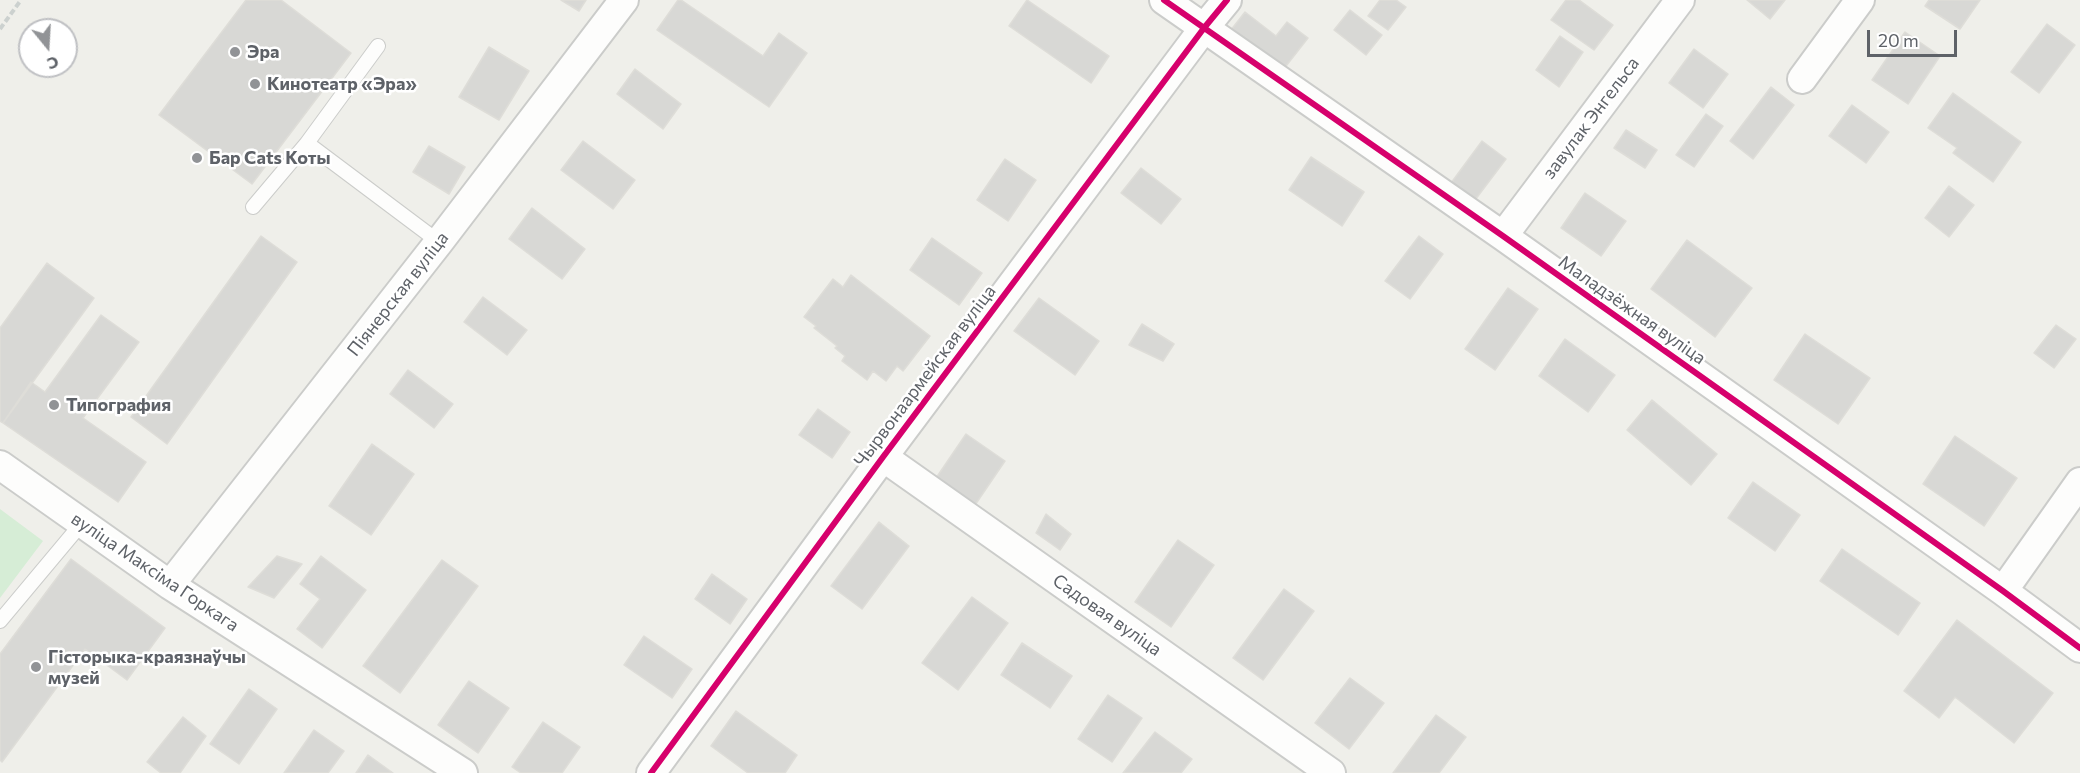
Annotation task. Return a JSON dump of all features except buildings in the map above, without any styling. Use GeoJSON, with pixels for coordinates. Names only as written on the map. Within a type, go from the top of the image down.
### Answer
{"type":"FeatureCollection","features":[{"type":"Feature","properties":{"kind":"street","name":"Піянерская вуліца"},"geometry":{"type":"LineString","coordinates":[[170,585],[440,242],[624,0]]}},
{"type":"Feature","properties":{"kind":"street","name":"Маладзёжная вуліца"},"geometry":{"type":"LineString","coordinates":[[1164,0],[1503,236],[2080,648]]}},
{"type":"Feature","properties":{"kind":"street","name":"Чырвонаармейская вуліца"},"geometry":{"type":"LineString","coordinates":[[651,773],[883,457],[1203,28],[1227,0]]}},
{"type":"Feature","properties":{"kind":"street","name":"завулак Энгельса"},"geometry":{"type":"LineString","coordinates":[[1503,236],[1680,0]]}},
{"type":"Feature","properties":{"kind":"street"},"geometry":{"type":"LineString","coordinates":[[1802,79],[1860,0]]}},
{"type":"Feature","properties":{"kind":"street","name":"Садовая вуліца"},"geometry":{"type":"LineString","coordinates":[[883,457],[1331,773]]}},
{"type":"Feature","properties":{"kind":"street","name":"вуліца Максіма Горкага"},"geometry":{"type":"LineString","coordinates":[[0,465],[170,585],[463,773]]}},
{"type":"Feature","properties":{"kind":"street"},"geometry":{"type":"LineString","coordinates":[[2003,591],[2080,482]]}},
{"type":"Feature","properties":{"kind":"lane"},"geometry":{"type":"LineString","coordinates":[[253,207],[306,143],[378,46]]}},
{"type":"Feature","properties":{"kind":"lane"},"geometry":{"type":"LineString","coordinates":[[306,143],[440,242]]}},
{"type":"Feature","properties":{"kind":"lane"},"geometry":{"type":"LineString","coordinates":[[0,621],[82,523]]}},
{"type":"Feature","properties":{"kind":"path"},"geometry":{"type":"LineString","coordinates":[[0,29],[21,0]]}},
{"type":"Feature","properties":{"kind":"green space"},"geometry":{"type":"Polygon","coordinates":[[[0,509],[43,541],[0,598],[0,509]]]}},
{"type":"Feature","properties":{"kind":"cycle path"},"geometry":{"type":"LineString","coordinates":[[1164,0],[1503,236],[2080,648]]}},
{"type":"Feature","properties":{"kind":"cycle path"},"geometry":{"type":"LineString","coordinates":[[651,773],[883,457],[1227,0]]}},
{"type":"Feature","properties":{"kind":"place","name":"Эра"},"geometry":{"type":"Point","coordinates":[235,52]}},
{"type":"Feature","properties":{"kind":"place","name":"Кинотеатр «Эра»"},"geometry":{"type":"Point","coordinates":[255,84]}},
{"type":"Feature","properties":{"kind":"place","name":"Бар Cats Коты"},"geometry":{"type":"Point","coordinates":[197,158]}},
{"type":"Feature","properties":{"kind":"place","name":"Типография"},"geometry":{"type":"Point","coordinates":[54,405]}},
{"type":"Feature","properties":{"kind":"place","name":"Гісторыка-краязнаўчы музей"},"geometry":{"type":"Point","coordinates":[36,667]}}]}
